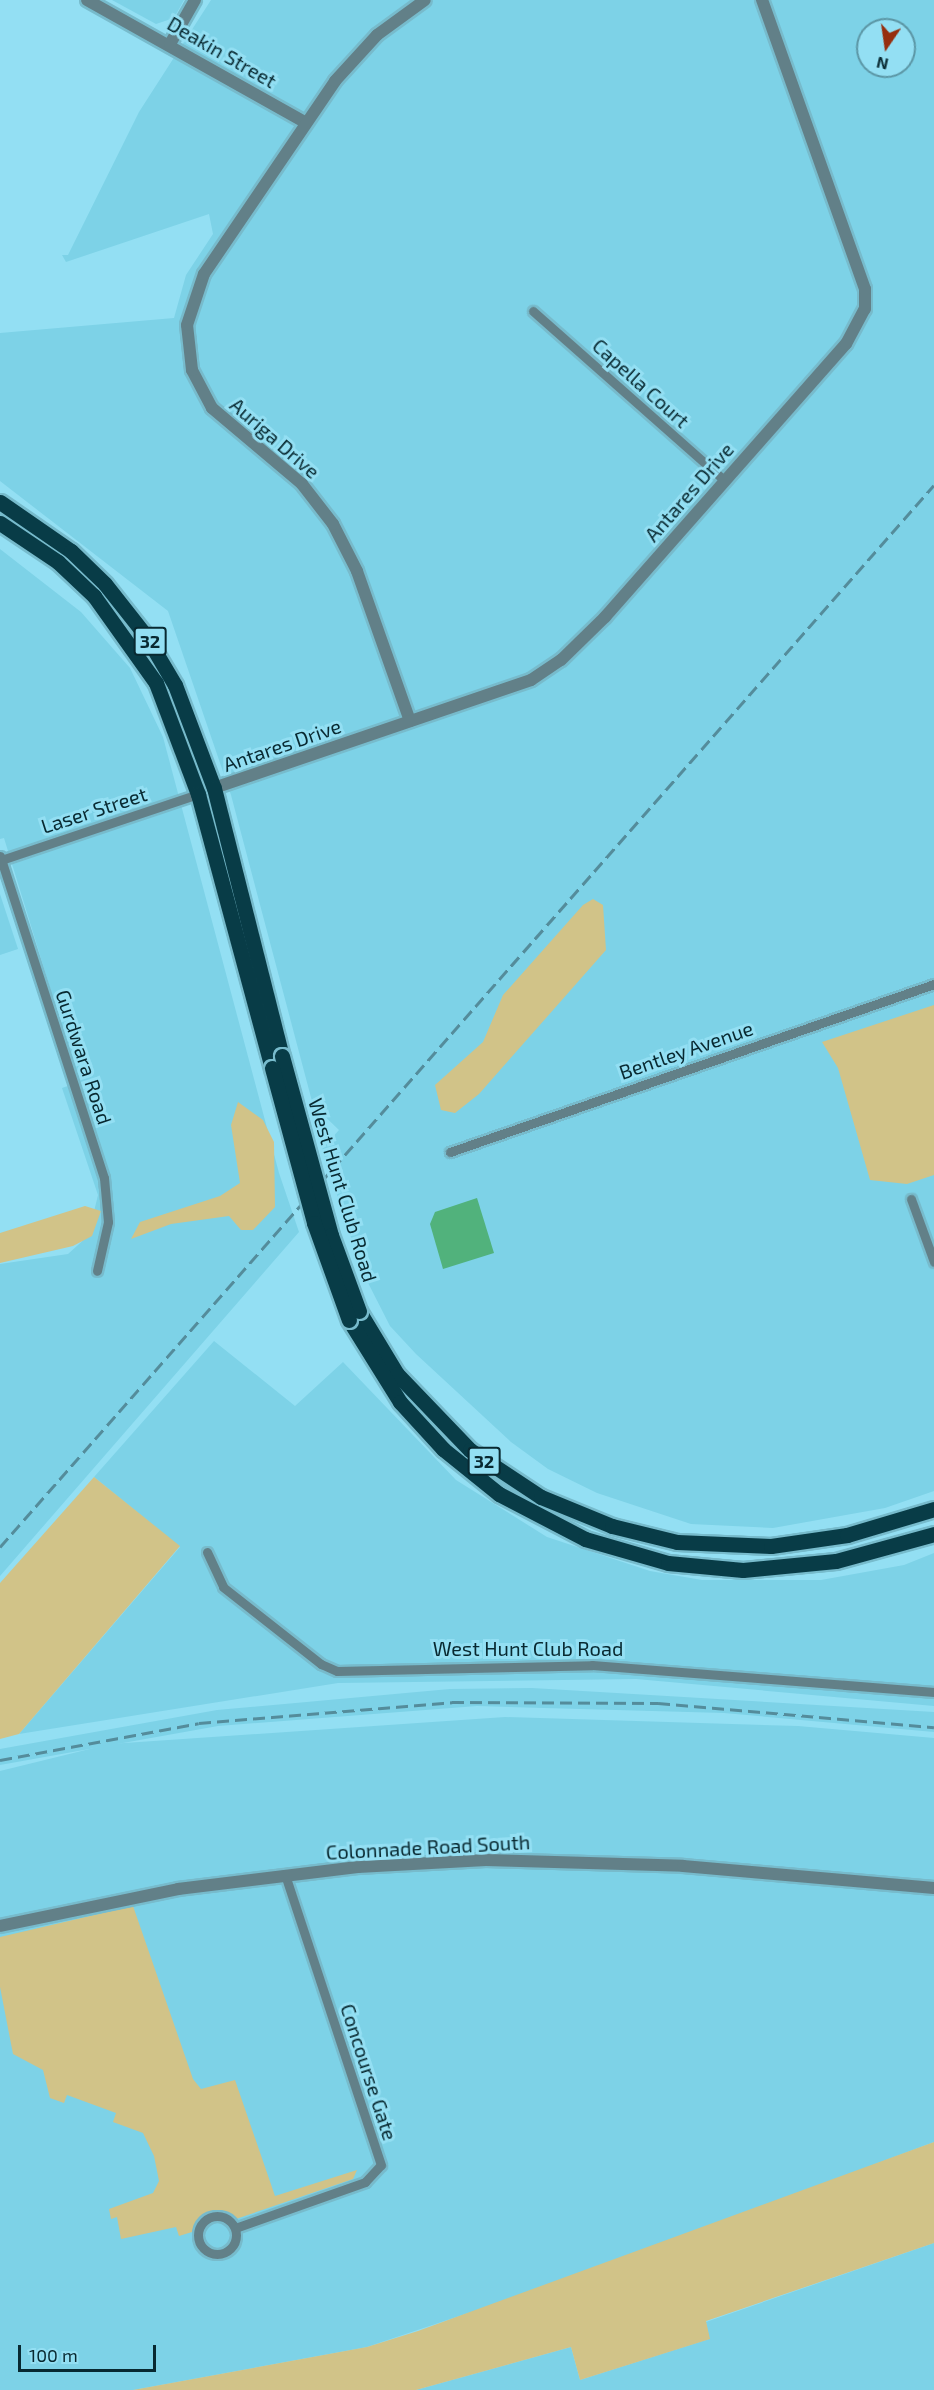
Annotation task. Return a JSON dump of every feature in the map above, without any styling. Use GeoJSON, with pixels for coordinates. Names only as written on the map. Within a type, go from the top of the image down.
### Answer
{"type":"FeatureCollection","features":[{"type":"Feature","properties":{"kind":"main road","name":"West Hunt Club Road"},"geometry":{"type":"LineString","coordinates":[[0,502],[71,551],[134,618],[176,685],[214,788],[282,1056],[354,1316],[398,1374],[470,1450],[541,1497],[612,1526],[677,1542],[771,1546],[847,1535],[933,1508]]}},
{"type":"Feature","properties":{"kind":"main road","name":"West Hunt Club Road"},"geometry":{"type":"LineString","coordinates":[[0,523],[63,567],[117,622],[160,693],[198,794],[314,1223],[354,1316],[400,1402],[443,1449],[506,1498],[585,1539],[668,1563],[743,1570],[836,1561],[934,1534]]}},
{"type":"Feature","properties":{"kind":"main road"},"geometry":{"type":"LineString","coordinates":[[198,794],[214,788]]}},
{"type":"Feature","properties":{"kind":"street","name":"Deakin Street"},"geometry":{"type":"LineString","coordinates":[[87,0],[170,44],[306,123]]}},
{"type":"Feature","properties":{"kind":"street"},"geometry":{"type":"LineString","coordinates":[[170,44],[195,0]]}},
{"type":"Feature","properties":{"kind":"street","name":"Auriga Drive"},"geometry":{"type":"LineString","coordinates":[[410,721],[357,572],[333,524],[302,484],[212,408],[188,349],[189,315],[204,274],[306,123],[368,44],[425,0]]}},
{"type":"Feature","properties":{"kind":"street","name":"Antares Drive"},"geometry":{"type":"LineString","coordinates":[[214,788],[531,680],[561,660],[846,344],[865,309],[866,289],[762,0]]}},
{"type":"Feature","properties":{"kind":"street","name":"Capella Court"},"geometry":{"type":"LineString","coordinates":[[533,311],[724,481]]}},
{"type":"Feature","properties":{"kind":"street","name":"Laser Street"},"geometry":{"type":"LineString","coordinates":[[1,858],[198,794]]}},
{"type":"Feature","properties":{"kind":"street","name":"Gurdwara Road"},"geometry":{"type":"LineString","coordinates":[[1,858],[104,1178],[108,1222],[96,1271]]}},
{"type":"Feature","properties":{"kind":"street","name":"Bentley Avenue"},"geometry":{"type":"LineString","coordinates":[[450,1152],[934,984]]}},
{"type":"Feature","properties":{"kind":"street"},"geometry":{"type":"LineString","coordinates":[[910,1199],[934,1262]]}},
{"type":"Feature","properties":{"kind":"street","name":"West Hunt Club Road"},"geometry":{"type":"LineString","coordinates":[[207,1552],[223,1587],[321,1665],[336,1671],[592,1665],[934,1692]]}},
{"type":"Feature","properties":{"kind":"street","name":"Colonnade Road South"},"geometry":{"type":"LineString","coordinates":[[0,1926],[166,1891],[285,1875],[496,1860],[683,1866],[934,1888]]}},
{"type":"Feature","properties":{"kind":"street","name":"Concourse Gate"},"geometry":{"type":"LineString","coordinates":[[238,2227],[365,2182],[381,2165],[285,1875]]}},
{"type":"Feature","properties":{"kind":"street"},"geometry":{"type":"LineString","coordinates":[[210,2218],[238,2227],[232,2244],[221,2253],[205,2249],[199,2240],[199,2229],[210,2218]]}},
{"type":"Feature","properties":{"kind":"shaded area"},"geometry":{"type":"Polygon","coordinates":[[[112,0],[184,0],[174,18],[156,24],[112,0]]]}},
{"type":"Feature","properties":{"kind":"shaded area"},"geometry":{"type":"Polygon","coordinates":[[[211,0],[934,0],[934,1491],[885,1508],[773,1528],[691,1524],[597,1493],[548,1469],[511,1442],[416,1354],[390,1326],[362,1271],[322,1149],[339,1130],[313,1105],[231,795],[168,611],[0,481],[0,333],[174,318],[186,275],[213,234],[209,214],[66,262],[62,255],[68,255],[139,112],[211,0]]]}},
{"type":"Feature","properties":{"kind":"shaded area"},"geometry":{"type":"Polygon","coordinates":[[[0,549],[81,612],[130,668],[163,737],[279,1173],[299,1232],[0,1576],[0,1264],[68,1254],[88,1236],[98,1195],[62,1088],[79,1082],[4,838],[0,839],[0,549]]]}},
{"type":"Feature","properties":{"kind":"shaded area"},"geometry":{"type":"Polygon","coordinates":[[[0,894],[18,949],[0,955],[0,894]]]}},
{"type":"Feature","properties":{"kind":"shaded area"},"geometry":{"type":"Polygon","coordinates":[[[593,899],[603,905],[606,950],[479,1094],[455,1113],[441,1110],[435,1085],[483,1042],[503,995],[583,905],[593,899]]]}},
{"type":"Feature","properties":{"kind":"shaded area"},"geometry":{"type":"Polygon","coordinates":[[[934,1005],[934,1175],[907,1184],[870,1180],[838,1068],[822,1042],[934,1005]]]}},
{"type":"Feature","properties":{"kind":"shaded area"},"geometry":{"type":"Polygon","coordinates":[[[238,1102],[263,1120],[274,1142],[275,1207],[253,1230],[241,1230],[229,1216],[171,1224],[131,1239],[140,1222],[220,1196],[240,1183],[231,1125],[238,1102]]]}},
{"type":"Feature","properties":{"kind":"shaded area"},"geometry":{"type":"Polygon","coordinates":[[[477,1198],[494,1253],[443,1269],[430,1224],[435,1212],[477,1198]]]}},
{"type":"Feature","properties":{"kind":"shaded area"},"geometry":{"type":"Polygon","coordinates":[[[85,1206],[101,1211],[92,1236],[73,1246],[0,1263],[0,1233],[85,1206]]]}},
{"type":"Feature","properties":{"kind":"shaded area"},"geometry":{"type":"Polygon","coordinates":[[[214,1341],[295,1406],[343,1362],[456,1480],[547,1537],[650,1571],[702,1580],[821,1580],[904,1565],[934,1553],[934,1706],[636,1679],[338,1683],[19,1734],[180,1547],[94,1477],[214,1341]]]}},
{"type":"Feature","properties":{"kind":"shaded area"},"geometry":{"type":"Polygon","coordinates":[[[94,1477],[180,1546],[19,1734],[0,1739],[0,1583],[94,1477]]]}},
{"type":"Feature","properties":{"kind":"shaded area"},"geometry":{"type":"Polygon","coordinates":[[[532,1688],[934,1712],[934,1732],[724,1713],[477,1706],[218,1726],[0,1765],[0,1749],[217,1710],[450,1689],[532,1688]]]}},
{"type":"Feature","properties":{"kind":"shaded area"},"geometry":{"type":"Polygon","coordinates":[[[505,1717],[798,1726],[934,1738],[934,2142],[561,2282],[367,2347],[133,2390],[0,2390],[0,1771],[110,1744],[505,1717]]]}},
{"type":"Feature","properties":{"kind":"shaded area"},"geometry":{"type":"Polygon","coordinates":[[[133,1906],[193,2079],[201,2089],[235,2080],[275,2196],[357,2170],[353,2179],[236,2219],[211,2211],[192,2232],[179,2236],[176,2227],[121,2239],[117,2217],[111,2219],[109,2209],[153,2193],[159,2181],[154,2156],[143,2133],[113,2122],[116,2113],[67,2095],[64,2103],[50,2098],[43,2070],[13,2054],[0,1987],[0,1937],[133,1906]]]}},
{"type":"Feature","properties":{"kind":"shaded area"},"geometry":{"type":"Polygon","coordinates":[[[934,2142],[934,2243],[706,2321],[710,2339],[580,2380],[571,2347],[416,2390],[133,2390],[367,2347],[418,2331],[934,2142]]]}},
{"type":"Feature","properties":{"kind":"shaded area"},"geometry":{"type":"Polygon","coordinates":[[[934,2243],[934,2390],[416,2390],[571,2347],[580,2380],[709,2339],[706,2322],[934,2243]]]}},
{"type":"Feature","properties":{"kind":"railway"},"geometry":{"type":"LineString","coordinates":[[0,1547],[934,485]]}},
{"type":"Feature","properties":{"kind":"railway"},"geometry":{"type":"LineString","coordinates":[[0,1760],[199,1723],[452,1702],[658,1703],[934,1727]]}}]}
